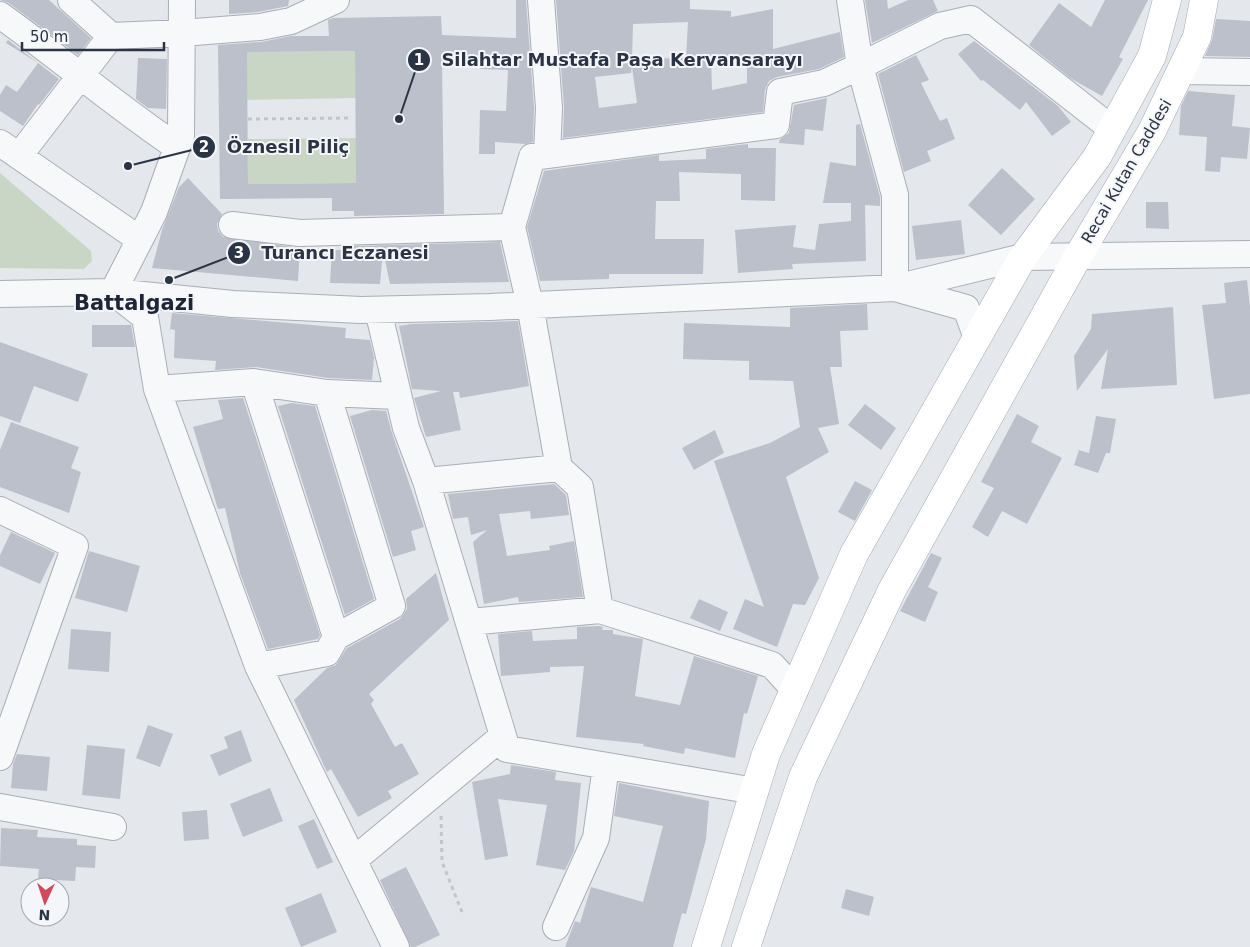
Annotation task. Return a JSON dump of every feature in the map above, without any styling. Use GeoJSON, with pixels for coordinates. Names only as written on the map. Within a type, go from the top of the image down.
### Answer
{"type":"FeatureCollection","features":[{"type":"Feature","properties":{"kind":"main road","name":"Recai Kutan Caddesi"},"geometry":{"type":"LineString","coordinates":[[706,947],[766,754],[854,554],[1023,257],[1097,157],[1152,56],[1167,0]]}},
{"type":"Feature","properties":{"kind":"main road","name":"Recai Kutan Caddesi"},"geometry":{"type":"LineString","coordinates":[[746,947],[803,777],[892,590],[1076,258],[1152,131],[1197,37],[1204,0]]}},
{"type":"Feature","properties":{"kind":"street"},"geometry":{"type":"LineString","coordinates":[[70,0],[111,36],[260,27],[291,21],[326,3]]}},
{"type":"Feature","properties":{"kind":"street"},"geometry":{"type":"LineString","coordinates":[[113,292],[154,212],[181,136],[182,0]]}},
{"type":"Feature","properties":{"kind":"street"},"geometry":{"type":"LineString","coordinates":[[541,0],[549,108],[547,155]]}},
{"type":"Feature","properties":{"kind":"street"},"geometry":{"type":"LineString","coordinates":[[850,0],[860,66],[895,195],[895,288]]}},
{"type":"Feature","properties":{"kind":"street"},"geometry":{"type":"LineString","coordinates":[[0,15],[132,117],[178,147]]}},
{"type":"Feature","properties":{"kind":"street"},"geometry":{"type":"LineString","coordinates":[[600,610],[580,487],[559,468],[530,305],[512,227],[532,157],[776,125],[780,92],[824,83],[940,26],[971,19],[1112,129]]}},
{"type":"Feature","properties":{"kind":"street"},"geometry":{"type":"LineString","coordinates":[[111,36],[81,76],[10,149],[139,239]]}},
{"type":"Feature","properties":{"kind":"street"},"geometry":{"type":"LineString","coordinates":[[1181,71],[1250,72]]}},
{"type":"Feature","properties":{"kind":"street"},"geometry":{"type":"LineString","coordinates":[[232,225],[300,233],[512,227]]}},
{"type":"Feature","properties":{"kind":"street"},"geometry":{"type":"LineString","coordinates":[[0,294],[113,292],[233,304],[378,310],[895,288],[1023,257],[1076,258],[1250,254]]}},
{"type":"Feature","properties":{"kind":"street"},"geometry":{"type":"LineString","coordinates":[[895,288],[966,308],[977,338]]}},
{"type":"Feature","properties":{"kind":"street"},"geometry":{"type":"LineString","coordinates":[[113,292],[145,317],[157,389],[258,666],[355,860],[396,947]]}},
{"type":"Feature","properties":{"kind":"street"},"geometry":{"type":"LineString","coordinates":[[378,310],[406,428],[426,481],[507,749],[755,791]]}},
{"type":"Feature","properties":{"kind":"street"},"geometry":{"type":"LineString","coordinates":[[157,389],[254,382],[327,392],[398,396]]}},
{"type":"Feature","properties":{"kind":"street"},"geometry":{"type":"LineString","coordinates":[[254,382],[336,637]]}},
{"type":"Feature","properties":{"kind":"street"},"geometry":{"type":"LineString","coordinates":[[258,666],[328,653],[336,637],[392,606],[327,392]]}},
{"type":"Feature","properties":{"kind":"street"},"geometry":{"type":"LineString","coordinates":[[426,481],[559,468]]}},
{"type":"Feature","properties":{"kind":"street"},"geometry":{"type":"LineString","coordinates":[[0,510],[75,546],[0,757]]}},
{"type":"Feature","properties":{"kind":"street"},"geometry":{"type":"LineString","coordinates":[[469,622],[600,610],[772,665],[795,690]]}},
{"type":"Feature","properties":{"kind":"street"},"geometry":{"type":"LineString","coordinates":[[355,860],[503,736]]}},
{"type":"Feature","properties":{"kind":"street"},"geometry":{"type":"LineString","coordinates":[[556,926],[596,838],[606,766]]}},
{"type":"Feature","properties":{"kind":"street"},"geometry":{"type":"LineString","coordinates":[[0,807],[113,826]]}},
{"type":"Feature","properties":{"kind":"path"},"geometry":{"type":"LineString","coordinates":[[248,119],[352,118]]}},
{"type":"Feature","properties":{"kind":"path"},"geometry":{"type":"LineString","coordinates":[[442,788],[442,862],[462,912]]}},
{"type":"Feature","properties":{"kind":"green space"},"geometry":{"type":"Polygon","coordinates":[[[355,51],[356,98],[247,100],[247,52],[355,51]]]}},
{"type":"Feature","properties":{"kind":"green space"},"geometry":{"type":"Polygon","coordinates":[[[356,138],[356,183],[248,184],[248,139],[356,138]]]}},
{"type":"Feature","properties":{"kind":"green space"},"geometry":{"type":"Polygon","coordinates":[[[0,173],[91,251],[92,261],[84,269],[0,268],[0,173]]]}},
{"type":"Feature","properties":{"kind":"building"},"geometry":{"type":"Polygon","coordinates":[[[0,0],[49,0],[91,38],[78,55],[9,3],[0,0]]]}},
{"type":"Feature","properties":{"kind":"building"},"geometry":{"type":"Polygon","coordinates":[[[229,0],[289,0],[288,6],[258,12],[229,14],[229,0]]]}},
{"type":"Feature","properties":{"kind":"building"},"geometry":{"type":"Polygon","coordinates":[[[516,0],[526,0],[534,108],[533,142],[526,144],[495,142],[495,154],[479,154],[480,110],[506,111],[508,70],[480,69],[480,63],[442,62],[444,214],[354,216],[354,211],[332,211],[332,198],[220,199],[218,45],[261,42],[291,36],[329,36],[328,20],[333,18],[441,16],[442,35],[516,38],[516,0]],[[355,51],[247,52],[248,184],[356,183],[355,51]]]}},
{"type":"Feature","properties":{"kind":"building"},"geometry":{"type":"Polygon","coordinates":[[[556,0],[690,0],[690,9],[731,11],[731,17],[773,9],[773,49],[840,32],[844,57],[819,69],[777,77],[769,81],[765,90],[763,112],[563,138],[564,107],[556,0]],[[688,22],[633,24],[632,59],[686,58],[688,22]],[[747,56],[711,58],[712,90],[747,83],[747,56]],[[632,67],[631,73],[595,77],[599,108],[637,103],[632,67]]]}},
{"type":"Feature","properties":{"kind":"building"},"geometry":{"type":"Polygon","coordinates":[[[865,0],[887,0],[888,9],[908,0],[933,0],[938,11],[872,43],[865,0]]]}},
{"type":"Feature","properties":{"kind":"building"},"geometry":{"type":"Polygon","coordinates":[[[1105,0],[1148,0],[1119,57],[1123,59],[1102,96],[1070,78],[1029,45],[1059,3],[1091,27],[1105,0]]]}},
{"type":"Feature","properties":{"kind":"building"},"geometry":{"type":"Polygon","coordinates":[[[1216,19],[1250,21],[1250,57],[1205,56],[1212,40],[1216,19]]]}},
{"type":"Feature","properties":{"kind":"building"},"geometry":{"type":"Polygon","coordinates":[[[8,40],[59,79],[23,126],[0,111],[0,95],[6,85],[17,92],[38,63],[6,43],[8,40]]]}},
{"type":"Feature","properties":{"kind":"building"},"geometry":{"type":"Polygon","coordinates":[[[974,41],[1058,106],[1071,122],[1052,136],[1026,102],[1020,110],[983,80],[981,81],[958,54],[974,41]]]}},
{"type":"Feature","properties":{"kind":"building"},"geometry":{"type":"Polygon","coordinates":[[[916,55],[929,80],[921,83],[940,121],[947,118],[955,139],[927,151],[931,161],[904,172],[878,74],[916,55]]]}},
{"type":"Feature","properties":{"kind":"building"},"geometry":{"type":"Polygon","coordinates":[[[138,58],[167,59],[166,109],[148,108],[136,99],[138,58]]]}},
{"type":"Feature","properties":{"kind":"building"},"geometry":{"type":"Polygon","coordinates":[[[1188,91],[1235,95],[1232,126],[1250,128],[1247,159],[1221,157],[1220,172],[1205,171],[1207,137],[1179,135],[1181,106],[1188,91]]]}},
{"type":"Feature","properties":{"kind":"building"},"geometry":{"type":"Polygon","coordinates":[[[827,98],[823,131],[805,129],[804,145],[779,143],[780,139],[789,133],[794,105],[827,98]]]}},
{"type":"Feature","properties":{"kind":"building"},"geometry":{"type":"Polygon","coordinates":[[[860,124],[880,197],[880,206],[865,205],[866,261],[792,264],[793,269],[738,273],[735,230],[796,225],[793,247],[815,250],[819,224],[851,221],[851,203],[823,203],[830,162],[856,166],[856,125],[860,124]]]}},
{"type":"Feature","properties":{"kind":"building"},"geometry":{"type":"Polygon","coordinates":[[[748,144],[748,148],[776,148],[775,201],[741,200],[741,174],[679,172],[680,201],[656,201],[655,239],[704,239],[703,274],[609,274],[609,279],[540,281],[527,227],[544,171],[659,155],[659,161],[706,159],[706,149],[748,144]]]}},
{"type":"Feature","properties":{"kind":"building"},"geometry":{"type":"Polygon","coordinates":[[[1002,168],[1035,199],[1001,235],[968,205],[1002,168]]]}},
{"type":"Feature","properties":{"kind":"building"},"geometry":{"type":"Polygon","coordinates":[[[188,178],[222,214],[217,224],[218,231],[223,237],[300,248],[298,281],[152,268],[162,230],[179,187],[188,178]]]}},
{"type":"Feature","properties":{"kind":"building"},"geometry":{"type":"Polygon","coordinates":[[[1146,202],[1168,202],[1169,229],[1146,228],[1146,202]]]}},
{"type":"Feature","properties":{"kind":"building"},"geometry":{"type":"Polygon","coordinates":[[[961,220],[965,254],[916,260],[912,226],[961,220]]]}},
{"type":"Feature","properties":{"kind":"building"},"geometry":{"type":"Polygon","coordinates":[[[500,242],[509,282],[390,284],[383,250],[380,284],[330,283],[332,250],[354,250],[354,246],[500,242]]]}},
{"type":"Feature","properties":{"kind":"building"},"geometry":{"type":"Polygon","coordinates":[[[1247,280],[1250,307],[1250,394],[1214,399],[1202,305],[1226,303],[1224,283],[1247,280]]]}},
{"type":"Feature","properties":{"kind":"building"},"geometry":{"type":"Polygon","coordinates":[[[867,304],[868,330],[840,331],[842,367],[830,367],[839,424],[818,428],[829,452],[786,477],[819,578],[805,605],[793,604],[777,647],[733,629],[745,599],[764,607],[714,461],[770,443],[800,427],[793,381],[749,380],[749,361],[683,359],[684,323],[790,327],[790,308],[867,304]]]}},
{"type":"Feature","properties":{"kind":"building"},"geometry":{"type":"Polygon","coordinates":[[[1173,307],[1177,385],[1101,389],[1108,349],[1077,391],[1074,356],[1091,329],[1092,314],[1173,307]]]}},
{"type":"Feature","properties":{"kind":"building"},"geometry":{"type":"Polygon","coordinates":[[[172,313],[346,328],[345,338],[370,340],[374,358],[372,380],[328,378],[256,367],[215,370],[216,361],[174,358],[175,330],[170,329],[172,313]]]}},
{"type":"Feature","properties":{"kind":"building"},"geometry":{"type":"Polygon","coordinates":[[[518,321],[529,386],[460,398],[459,392],[453,392],[461,430],[426,437],[414,398],[441,391],[412,389],[399,326],[518,321]]]}},
{"type":"Feature","properties":{"kind":"building"},"geometry":{"type":"Polygon","coordinates":[[[92,325],[131,325],[135,347],[92,347],[92,325]]]}},
{"type":"Feature","properties":{"kind":"building"},"geometry":{"type":"Polygon","coordinates":[[[0,342],[88,374],[78,402],[34,386],[20,423],[0,416],[0,342]]]}},
{"type":"Feature","properties":{"kind":"building"},"geometry":{"type":"Polygon","coordinates":[[[243,398],[320,635],[318,639],[268,649],[240,573],[225,508],[218,509],[193,427],[223,419],[218,400],[243,398]]]}},
{"type":"Feature","properties":{"kind":"building"},"geometry":{"type":"Polygon","coordinates":[[[291,403],[315,406],[374,599],[345,615],[278,406],[291,403]]]}},
{"type":"Feature","properties":{"kind":"building"},"geometry":{"type":"Polygon","coordinates":[[[865,404],[896,428],[881,450],[848,425],[865,404]]]}},
{"type":"Feature","properties":{"kind":"building"},"geometry":{"type":"Polygon","coordinates":[[[372,410],[386,411],[424,527],[411,531],[416,550],[393,557],[350,416],[372,410]]]}},
{"type":"Feature","properties":{"kind":"building"},"geometry":{"type":"Polygon","coordinates":[[[1017,414],[1039,426],[1031,442],[1062,458],[1027,524],[1002,511],[988,537],[972,527],[994,488],[981,482],[1017,414]]]}},
{"type":"Feature","properties":{"kind":"building"},"geometry":{"type":"Polygon","coordinates":[[[1096,416],[1116,419],[1110,453],[1106,453],[1098,473],[1074,465],[1079,450],[1089,453],[1096,416]]]}},
{"type":"Feature","properties":{"kind":"building"},"geometry":{"type":"Polygon","coordinates":[[[11,422],[79,447],[71,468],[81,472],[69,513],[0,487],[0,450],[11,422]]]}},
{"type":"Feature","properties":{"kind":"building"},"geometry":{"type":"Polygon","coordinates":[[[715,430],[724,453],[694,470],[682,448],[715,430]]]}},
{"type":"Feature","properties":{"kind":"building"},"geometry":{"type":"Polygon","coordinates":[[[855,481],[872,490],[855,521],[838,512],[855,481]]]}},
{"type":"Feature","properties":{"kind":"building"},"geometry":{"type":"Polygon","coordinates":[[[554,484],[566,495],[569,515],[531,519],[530,511],[499,514],[507,556],[550,550],[549,546],[574,541],[583,597],[519,602],[518,597],[484,604],[473,542],[487,530],[471,535],[468,517],[453,519],[448,494],[554,484]]]}},
{"type":"Feature","properties":{"kind":"building"},"geometry":{"type":"Polygon","coordinates":[[[11,532],[55,553],[40,584],[0,566],[0,555],[11,532]]]}},
{"type":"Feature","properties":{"kind":"building"},"geometry":{"type":"Polygon","coordinates":[[[89,551],[140,566],[127,612],[75,598],[89,551]]]}},
{"type":"Feature","properties":{"kind":"building"},"geometry":{"type":"Polygon","coordinates":[[[931,553],[942,558],[928,587],[938,592],[925,622],[900,611],[931,553]]]}},
{"type":"Feature","properties":{"kind":"building"},"geometry":{"type":"Polygon","coordinates":[[[436,573],[449,620],[369,694],[374,700],[371,704],[395,747],[402,743],[419,774],[388,791],[392,798],[358,817],[331,769],[327,772],[294,700],[327,668],[336,665],[347,648],[400,619],[407,609],[406,599],[436,573]]]}},
{"type":"Feature","properties":{"kind":"building"},"geometry":{"type":"Polygon","coordinates":[[[699,599],[728,612],[720,631],[690,618],[699,599]]]}},
{"type":"Feature","properties":{"kind":"building"},"geometry":{"type":"Polygon","coordinates":[[[577,627],[603,627],[602,630],[613,630],[613,634],[643,639],[635,696],[680,705],[694,656],[758,676],[747,714],[744,713],[735,758],[685,748],[684,754],[643,746],[644,744],[576,737],[584,666],[550,667],[550,672],[501,676],[498,634],[532,631],[533,641],[577,639],[577,627]]]}},
{"type":"Feature","properties":{"kind":"building"},"geometry":{"type":"Polygon","coordinates":[[[71,629],[111,632],[109,672],[68,669],[71,629]]]}},
{"type":"Feature","properties":{"kind":"building"},"geometry":{"type":"Polygon","coordinates":[[[148,725],[173,734],[160,767],[136,758],[148,725]]]}},
{"type":"Feature","properties":{"kind":"building"},"geometry":{"type":"Polygon","coordinates":[[[241,730],[252,761],[219,776],[210,755],[228,748],[224,737],[241,730]]]}},
{"type":"Feature","properties":{"kind":"building"},"geometry":{"type":"Polygon","coordinates":[[[87,745],[125,749],[120,799],[82,795],[87,745]]]}},
{"type":"Feature","properties":{"kind":"building"},"geometry":{"type":"Polygon","coordinates":[[[17,754],[50,757],[47,791],[11,788],[13,764],[17,754]]]}},
{"type":"Feature","properties":{"kind":"building"},"geometry":{"type":"Polygon","coordinates":[[[511,765],[556,772],[555,780],[581,783],[574,851],[565,870],[536,865],[547,805],[498,799],[508,856],[485,860],[472,782],[510,774],[511,765]]]}},
{"type":"Feature","properties":{"kind":"building"},"geometry":{"type":"Polygon","coordinates":[[[619,783],[709,801],[706,839],[686,914],[682,913],[673,947],[565,947],[575,921],[580,923],[591,887],[643,902],[663,826],[614,816],[619,783]]]}},
{"type":"Feature","properties":{"kind":"building"},"geometry":{"type":"Polygon","coordinates":[[[270,788],[283,821],[243,837],[230,804],[270,788]]]}},
{"type":"Feature","properties":{"kind":"building"},"geometry":{"type":"Polygon","coordinates":[[[207,810],[209,839],[184,841],[182,812],[207,810]]]}},
{"type":"Feature","properties":{"kind":"building"},"geometry":{"type":"Polygon","coordinates":[[[314,819],[333,862],[317,869],[298,826],[314,819]]]}},
{"type":"Feature","properties":{"kind":"building"},"geometry":{"type":"Polygon","coordinates":[[[1,828],[38,830],[37,837],[77,839],[77,845],[96,846],[95,868],[76,867],[75,881],[70,881],[70,877],[38,877],[39,869],[0,866],[1,828]]]}},
{"type":"Feature","properties":{"kind":"building"},"geometry":{"type":"Polygon","coordinates":[[[406,867],[440,935],[415,947],[411,947],[380,880],[406,867]]]}},
{"type":"Feature","properties":{"kind":"building"},"geometry":{"type":"Polygon","coordinates":[[[846,889],[874,897],[869,916],[841,908],[846,889]]]}},
{"type":"Feature","properties":{"kind":"building"},"geometry":{"type":"Polygon","coordinates":[[[321,893],[337,932],[301,947],[285,908],[321,893]]]}},
{"type":"Feature","properties":{"kind":"place","name":"Silahtar Mustafa Paşa Kervansarayı"},"geometry":{"type":"Point","coordinates":[399,119]}},
{"type":"Feature","properties":{"kind":"place","name":"Öznesil Piliç"},"geometry":{"type":"Point","coordinates":[128,166]}},
{"type":"Feature","properties":{"kind":"place","name":"Turancı Eczanesi"},"geometry":{"type":"Point","coordinates":[169,280]}},
{"type":"Feature","properties":{"kind":"district","name":"Battalgazi"},"geometry":{"type":"Point","coordinates":[134,303]}}]}
